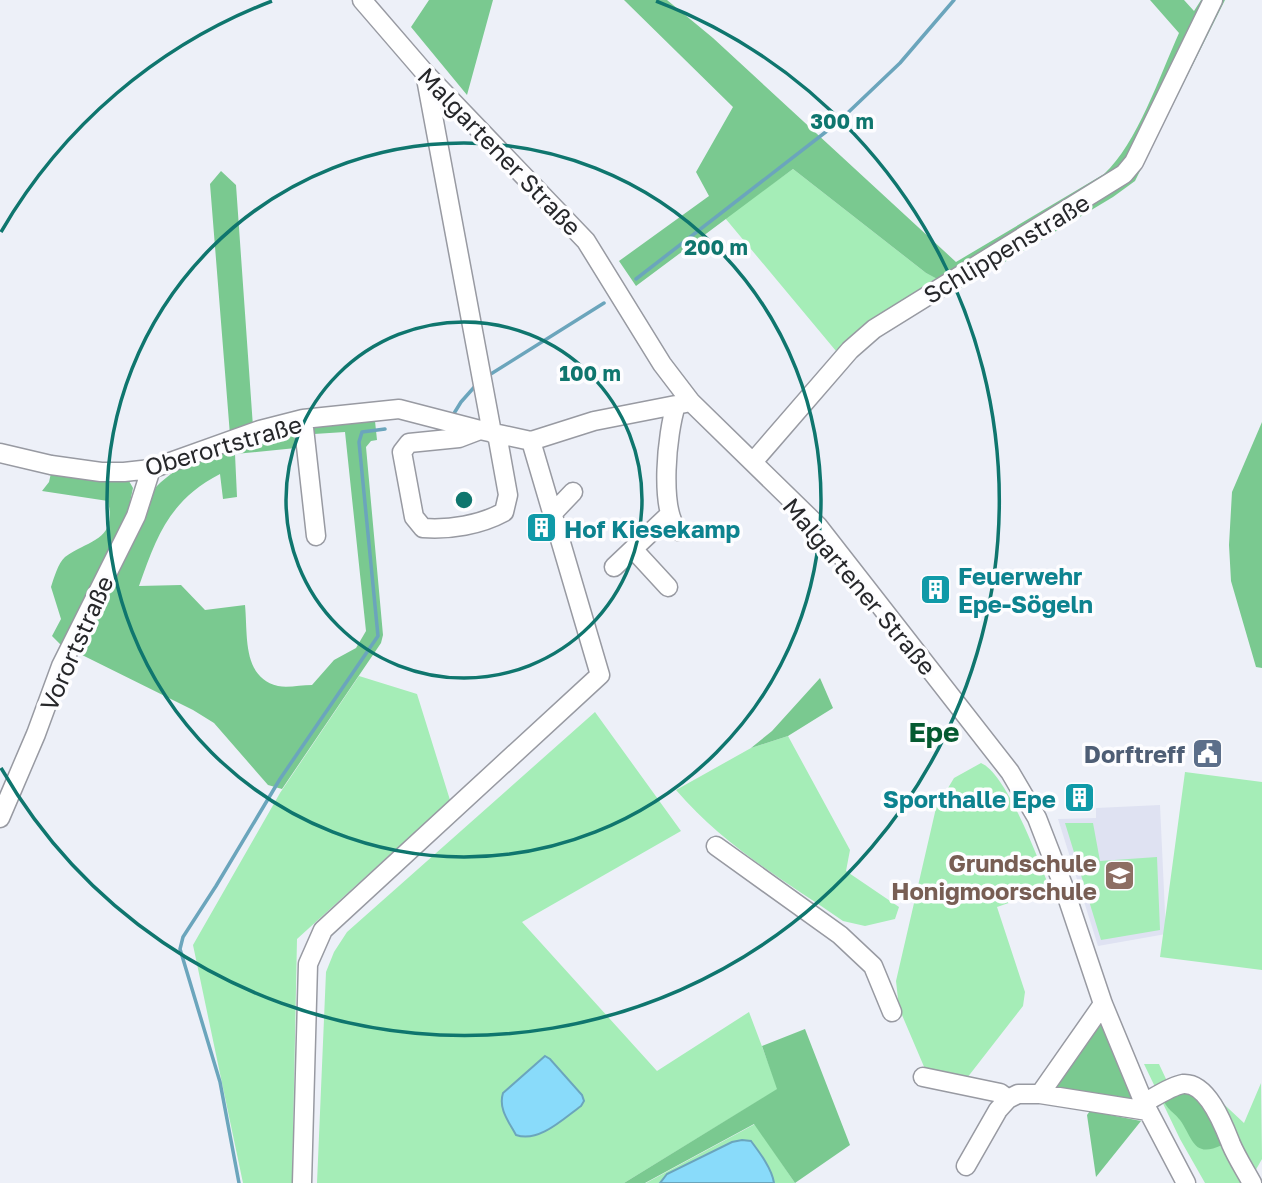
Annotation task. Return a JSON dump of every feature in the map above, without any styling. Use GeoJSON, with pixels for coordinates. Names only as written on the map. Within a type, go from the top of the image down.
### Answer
{"type":"FeatureCollection","features":[{"type":"Feature","properties":{"kind":"street","name":"Malgartener Straße"},"geometry":{"type":"LineString","coordinates":[[362,0],[425,73],[586,241],[683,403],[754,463],[818,526],[1023,791],[1037,818],[1063,886],[1103,1004],[1146,1107],[1186,1183]]}},
{"type":"Feature","properties":{"kind":"street","name":"Schlippenstraße"},"geometry":{"type":"LineString","coordinates":[[754,463],[850,350],[874,329],[1124,174],[1135,162],[1213,0]]}},
{"type":"Feature","properties":{"kind":"street"},"geometry":{"type":"LineString","coordinates":[[425,73],[490,433],[508,495],[504,512],[486,521],[436,529],[423,528],[414,517],[402,452],[409,443],[490,433]]}},
{"type":"Feature","properties":{"kind":"street"},"geometry":{"type":"LineString","coordinates":[[678,531],[673,525],[670,513],[667,447],[670,423],[683,403]]}},
{"type":"Feature","properties":{"kind":"street","name":"Oberortstraße"},"geometry":{"type":"LineString","coordinates":[[0,453],[51,466],[124,472],[151,469],[260,430],[303,419],[399,409],[531,441],[594,421],[683,403]]}},
{"type":"Feature","properties":{"kind":"street"},"geometry":{"type":"LineString","coordinates":[[303,419],[316,536]]}},
{"type":"Feature","properties":{"kind":"street"},"geometry":{"type":"LineString","coordinates":[[302,1183],[308,964],[323,930],[600,675],[531,441]]}},
{"type":"Feature","properties":{"kind":"street","name":"Vorortstraße"},"geometry":{"type":"LineString","coordinates":[[0,818],[36,734],[61,666],[136,516],[151,469]]}},
{"type":"Feature","properties":{"kind":"street"},"geometry":{"type":"LineString","coordinates":[[553,513],[573,492]]}},
{"type":"Feature","properties":{"kind":"street"},"geometry":{"type":"LineString","coordinates":[[614,567],[670,513]]}},
{"type":"Feature","properties":{"kind":"street"},"geometry":{"type":"LineString","coordinates":[[633,549],[668,587]]}},
{"type":"Feature","properties":{"kind":"street"},"geometry":{"type":"LineString","coordinates":[[716,846],[840,934],[873,966],[892,1012]]}},
{"type":"Feature","properties":{"kind":"street"},"geometry":{"type":"LineString","coordinates":[[1040,1094],[1103,1004]]}},
{"type":"Feature","properties":{"kind":"street"},"geometry":{"type":"LineString","coordinates":[[923,1077],[1000,1093],[1008,1099]]}},
{"type":"Feature","properties":{"kind":"street"},"geometry":{"type":"LineString","coordinates":[[966,1166],[998,1110],[1008,1099],[1018,1094],[1040,1094],[1146,1107],[1181,1084],[1195,1086],[1203,1092],[1224,1124],[1252,1183]]}},
{"type":"Feature","properties":{"kind":"shaded area","name":"Grundschule Honigmoorschule"},"geometry":{"type":"Polygon","coordinates":[[[1160,805],[1166,934],[1098,946],[1058,819],[1096,818],[1096,808],[1160,805]]]}},
{"type":"Feature","properties":{"kind":"green space"},"geometry":{"type":"Polygon","coordinates":[[[429,0],[493,0],[467,95],[411,27],[429,0]]]}},
{"type":"Feature","properties":{"kind":"green space"},"geometry":{"type":"Polygon","coordinates":[[[624,0],[667,0],[713,38],[956,262],[1104,174],[1116,161],[1147,108],[1179,33],[1150,0],[1184,0],[1194,11],[1201,0],[1225,0],[1135,181],[958,290],[926,273],[793,169],[636,286],[619,261],[709,196],[696,172],[733,107],[624,0]]]}},
{"type":"Feature","properties":{"kind":"green space"},"geometry":{"type":"Polygon","coordinates":[[[793,169],[926,273],[938,279],[862,326],[836,351],[725,218],[793,169]]]}},
{"type":"Feature","properties":{"kind":"green space"},"geometry":{"type":"Polygon","coordinates":[[[221,171],[236,185],[253,427],[230,435],[210,184],[221,171]]]}},
{"type":"Feature","properties":{"kind":"green space"},"geometry":{"type":"Polygon","coordinates":[[[375,421],[377,440],[371,441],[366,447],[383,635],[381,643],[282,789],[268,785],[214,723],[76,652],[156,487],[185,465],[220,448],[294,431],[296,448],[235,454],[237,497],[223,499],[220,474],[203,484],[177,507],[159,535],[139,586],[181,585],[205,610],[245,605],[249,654],[258,674],[278,686],[312,685],[334,660],[356,648],[366,631],[345,432],[314,434],[313,426],[375,421]]]}},
{"type":"Feature","properties":{"kind":"green space"},"geometry":{"type":"Polygon","coordinates":[[[1262,422],[1262,668],[1256,667],[1231,581],[1229,545],[1232,492],[1262,422]]]}},
{"type":"Feature","properties":{"kind":"green space"},"geometry":{"type":"Polygon","coordinates":[[[51,473],[129,481],[133,488],[127,517],[64,648],[52,636],[61,619],[51,587],[55,575],[65,557],[105,532],[110,514],[108,501],[42,491],[49,482],[51,473]]]}},
{"type":"Feature","properties":{"kind":"green space"},"geometry":{"type":"Polygon","coordinates":[[[359,676],[417,694],[450,800],[297,939],[292,1183],[243,1183],[193,945],[280,793],[359,676]]]}},
{"type":"Feature","properties":{"kind":"green space"},"geometry":{"type":"Polygon","coordinates":[[[820,678],[833,708],[788,736],[751,748],[772,731],[820,678]]]}},
{"type":"Feature","properties":{"kind":"green space"},"geometry":{"type":"Polygon","coordinates":[[[595,712],[681,831],[522,922],[657,1071],[749,1012],[778,1089],[624,1183],[317,1183],[326,972],[334,952],[347,932],[595,712]]]}},
{"type":"Feature","properties":{"kind":"green space"},"geometry":{"type":"Polygon","coordinates":[[[788,736],[850,850],[846,871],[899,907],[895,919],[865,926],[843,921],[734,845],[694,810],[676,790],[751,748],[788,736]]]}},
{"type":"Feature","properties":{"kind":"green space"},"geometry":{"type":"Polygon","coordinates":[[[981,763],[991,770],[1011,800],[1050,889],[997,907],[1025,992],[1023,1006],[967,1078],[925,1069],[899,1008],[896,981],[936,808],[954,778],[981,763]]]}},
{"type":"Feature","properties":{"kind":"green space"},"geometry":{"type":"Polygon","coordinates":[[[1185,772],[1262,782],[1262,970],[1160,957],[1185,772]]]}},
{"type":"Feature","properties":{"kind":"green space"},"geometry":{"type":"Polygon","coordinates":[[[1065,823],[1093,823],[1100,861],[1157,857],[1160,930],[1101,940],[1065,823]]]}},
{"type":"Feature","properties":{"kind":"green space"},"geometry":{"type":"Polygon","coordinates":[[[1102,1019],[1134,1102],[1050,1090],[1102,1019]]]}},
{"type":"Feature","properties":{"kind":"green space"},"geometry":{"type":"Polygon","coordinates":[[[805,1029],[850,1145],[795,1183],[754,1124],[645,1183],[624,1183],[777,1089],[762,1046],[805,1029]]]}},
{"type":"Feature","properties":{"kind":"green space"},"geometry":{"type":"Polygon","coordinates":[[[1144,1064],[1159,1064],[1166,1079],[1199,1081],[1244,1123],[1261,1083],[1262,1159],[1254,1173],[1258,1183],[1205,1183],[1180,1139],[1144,1064]]]}},
{"type":"Feature","properties":{"kind":"green space"},"geometry":{"type":"Polygon","coordinates":[[[1187,1087],[1219,1122],[1222,1145],[1205,1150],[1199,1148],[1191,1140],[1180,1120],[1164,1103],[1162,1098],[1187,1087]]]}},
{"type":"Feature","properties":{"kind":"green space"},"geometry":{"type":"Polygon","coordinates":[[[1090,1111],[1141,1121],[1096,1177],[1087,1115],[1090,1111]]]}},
{"type":"Feature","properties":{"kind":"green space"},"geometry":{"type":"Polygon","coordinates":[[[755,1124],[795,1183],[774,1183],[758,1151],[751,1142],[742,1140],[732,1142],[667,1174],[660,1183],[646,1183],[755,1124]]]}},
{"type":"Feature","properties":{"kind":"water"},"geometry":{"type":"Polygon","coordinates":[[[545,1056],[582,1095],[584,1101],[581,1106],[542,1133],[525,1137],[516,1135],[503,1110],[503,1093],[545,1056]]]}},
{"type":"Feature","properties":{"kind":"water"},"geometry":{"type":"Polygon","coordinates":[[[751,1141],[768,1167],[774,1183],[660,1183],[667,1174],[732,1142],[751,1141]]]}},
{"type":"Feature","properties":{"kind":"waterway"},"geometry":{"type":"LineString","coordinates":[[636,279],[836,124],[900,63],[954,0]]}},
{"type":"Feature","properties":{"kind":"waterway"},"geometry":{"type":"LineString","coordinates":[[486,377],[604,303]]}},
{"type":"Feature","properties":{"kind":"waterway"},"geometry":{"type":"LineString","coordinates":[[453,415],[477,384]]}},
{"type":"Feature","properties":{"kind":"waterway"},"geometry":{"type":"LineString","coordinates":[[239,1183],[220,1082],[180,949],[183,937],[280,779],[378,636],[359,442],[362,432],[385,429]]}},
{"type":"Feature","properties":{"kind":"place","name":"Hof Kiesekamp"},"geometry":{"type":"Point","coordinates":[541,528]}},
{"type":"Feature","properties":{"kind":"place","name":"Feuerwehr Epe-Sögeln"},"geometry":{"type":"Point","coordinates":[935,589]}},
{"type":"Feature","properties":{"kind":"place","name":"Dorftreff"},"geometry":{"type":"Point","coordinates":[1208,753]}},
{"type":"Feature","properties":{"kind":"place","name":"Sporthalle Epe"},"geometry":{"type":"Point","coordinates":[1079,798]}},
{"type":"Feature","properties":{"kind":"place","name":"Grundschule Honigmoorschule"},"geometry":{"type":"Point","coordinates":[1120,876]}},
{"type":"Feature","properties":{"kind":"district","name":"Epe"},"geometry":{"type":"Point","coordinates":[934,731]}}]}
